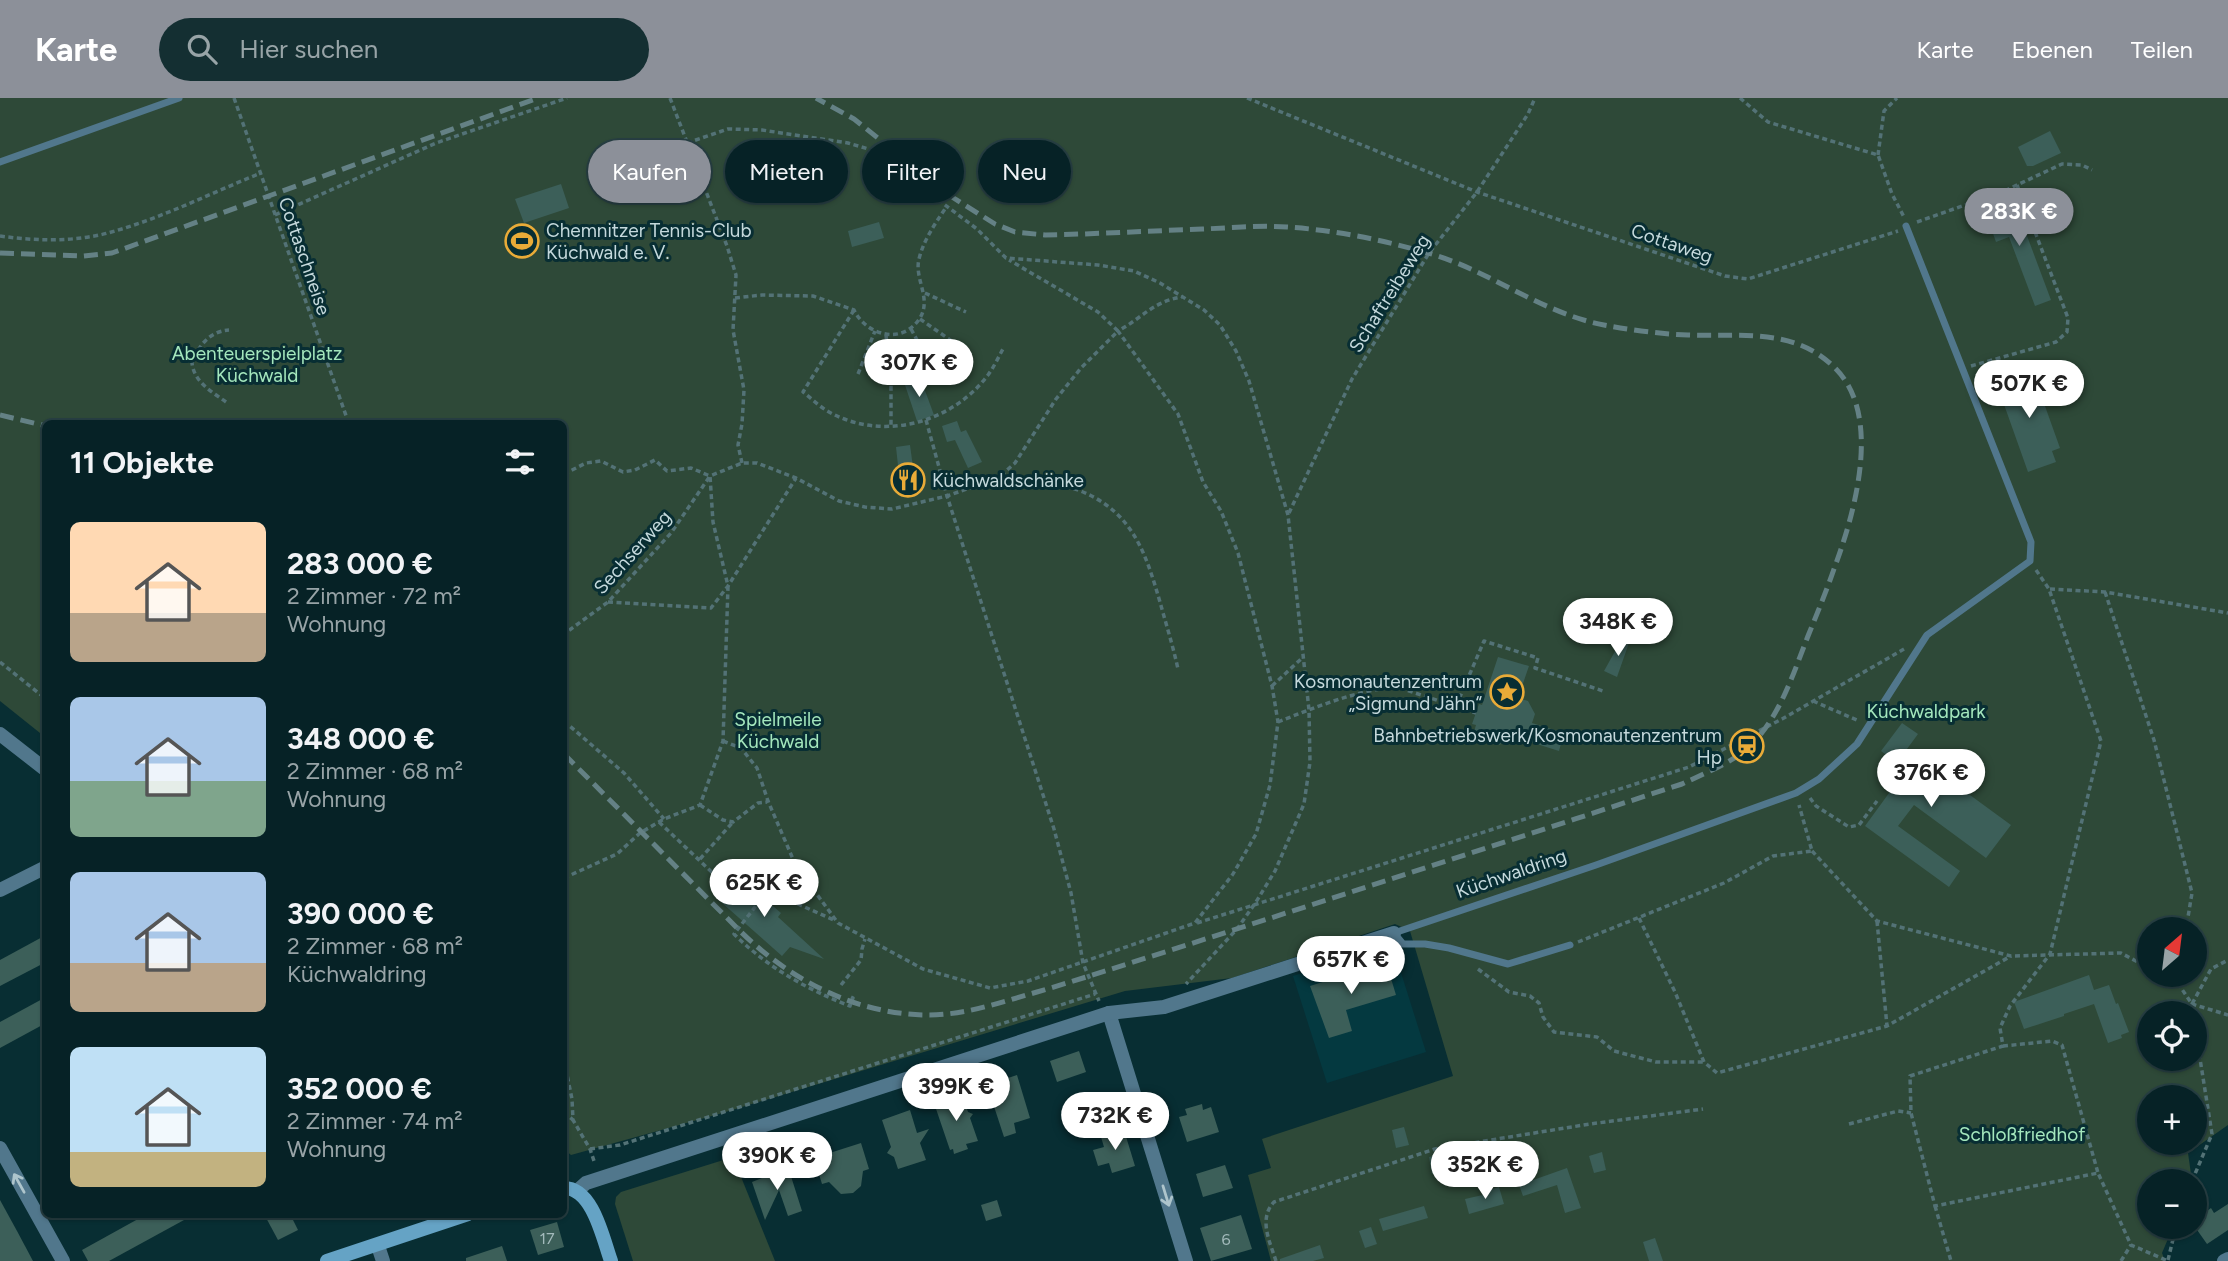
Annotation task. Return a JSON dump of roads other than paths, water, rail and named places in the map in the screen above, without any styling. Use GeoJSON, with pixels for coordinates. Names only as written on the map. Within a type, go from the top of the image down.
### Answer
{"type":"FeatureCollection","features":[{"type":"Feature","properties":{"kind":"main road"},"geometry":{"type":"LineString","coordinates":[[570,1190],[586,1199],[611,1261]]}},
{"type":"Feature","properties":{"kind":"main road"},"geometry":{"type":"LineString","coordinates":[[327,1261],[457,1218]]}},
{"type":"Feature","properties":{"kind":"street"},"geometry":{"type":"LineString","coordinates":[[0,734],[42,767]]}},
{"type":"Feature","properties":{"kind":"street"},"geometry":{"type":"LineString","coordinates":[[0,890],[42,869]]}},
{"type":"Feature","properties":{"kind":"street","name":"Küchwaldring"},"geometry":{"type":"LineString","coordinates":[[570,1190],[1109,1013],[1164,1007],[1394,933]]}},
{"type":"Feature","properties":{"kind":"street"},"geometry":{"type":"LineString","coordinates":[[1109,1013],[1186,1261]]}},
{"type":"Feature","properties":{"kind":"street"},"geometry":{"type":"LineString","coordinates":[[0,1148],[63,1261]]}},
{"type":"Feature","properties":{"kind":"street"},"geometry":{"type":"LineString","coordinates":[[378,1246],[383,1261]]}},
{"type":"Feature","properties":{"kind":"lane"},"geometry":{"type":"LineString","coordinates":[[0,162],[179,98]]}},
{"type":"Feature","properties":{"kind":"lane","name":"Küchwaldring"},"geometry":{"type":"LineString","coordinates":[[1394,933],[1596,864],[1800,790],[1819,779],[1841,761],[1868,728],[1927,635],[2030,561],[2031,542],[1906,226]]}},
{"type":"Feature","properties":{"kind":"lane"},"geometry":{"type":"LineString","coordinates":[[1394,933],[1403,944],[1449,948],[1508,964],[1570,945]]}},
{"type":"Feature","properties":{"kind":"railway"},"geometry":{"type":"LineString","coordinates":[[0,253],[83,256],[112,253],[538,98]]}},
{"type":"Feature","properties":{"kind":"railway"},"geometry":{"type":"LineString","coordinates":[[567,757],[740,931],[780,965],[826,991],[876,1009],[929,1015],[956,1013],[1010,1000],[1168,951],[1682,784],[1709,772],[1743,752],[1770,722],[1791,680],[1825,595],[1856,495],[1861,439],[1858,413],[1850,389],[1836,369],[1803,346],[1767,337],[1667,334],[1604,325],[1559,311],[1450,260],[1394,244],[1323,230],[1266,226],[1045,235],[1015,232],[995,224],[952,197],[854,119],[816,98]]}},
{"type":"Feature","properties":{"kind":"railway"},"geometry":{"type":"LineString","coordinates":[[0,415],[42,425]]}},
{"type":"Feature","properties":{"kind":"place","name":"Chemnitzer Tennis-Club Küchwald e. V."},"geometry":{"type":"Point","coordinates":[522,241]}},
{"type":"Feature","properties":{"kind":"place","name":"Küchwaldschänke"},"geometry":{"type":"Point","coordinates":[908,480]}},
{"type":"Feature","properties":{"kind":"place","name":"Kosmonautenzentrum „Sigmund Jähn“"},"geometry":{"type":"Point","coordinates":[1507,692]}},
{"type":"Feature","properties":{"kind":"place","name":"Bahnbetriebswerk/Kosmonautenzentrum Hp"},"geometry":{"type":"Point","coordinates":[1747,746]}},
{"type":"Feature","properties":{"kind":"park label","name":"Abenteuerspielplatz Küchwald"},"geometry":{"type":"Point","coordinates":[257,364]}},
{"type":"Feature","properties":{"kind":"park label","name":"Küchwaldpark"},"geometry":{"type":"Point","coordinates":[1926,711]}},
{"type":"Feature","properties":{"kind":"park label","name":"Spielmeile Küchwald"},"geometry":{"type":"Point","coordinates":[778,730]}},
{"type":"Feature","properties":{"kind":"park label","name":"Schloßfriedhof"},"geometry":{"type":"Point","coordinates":[2022,1134]}}]}
